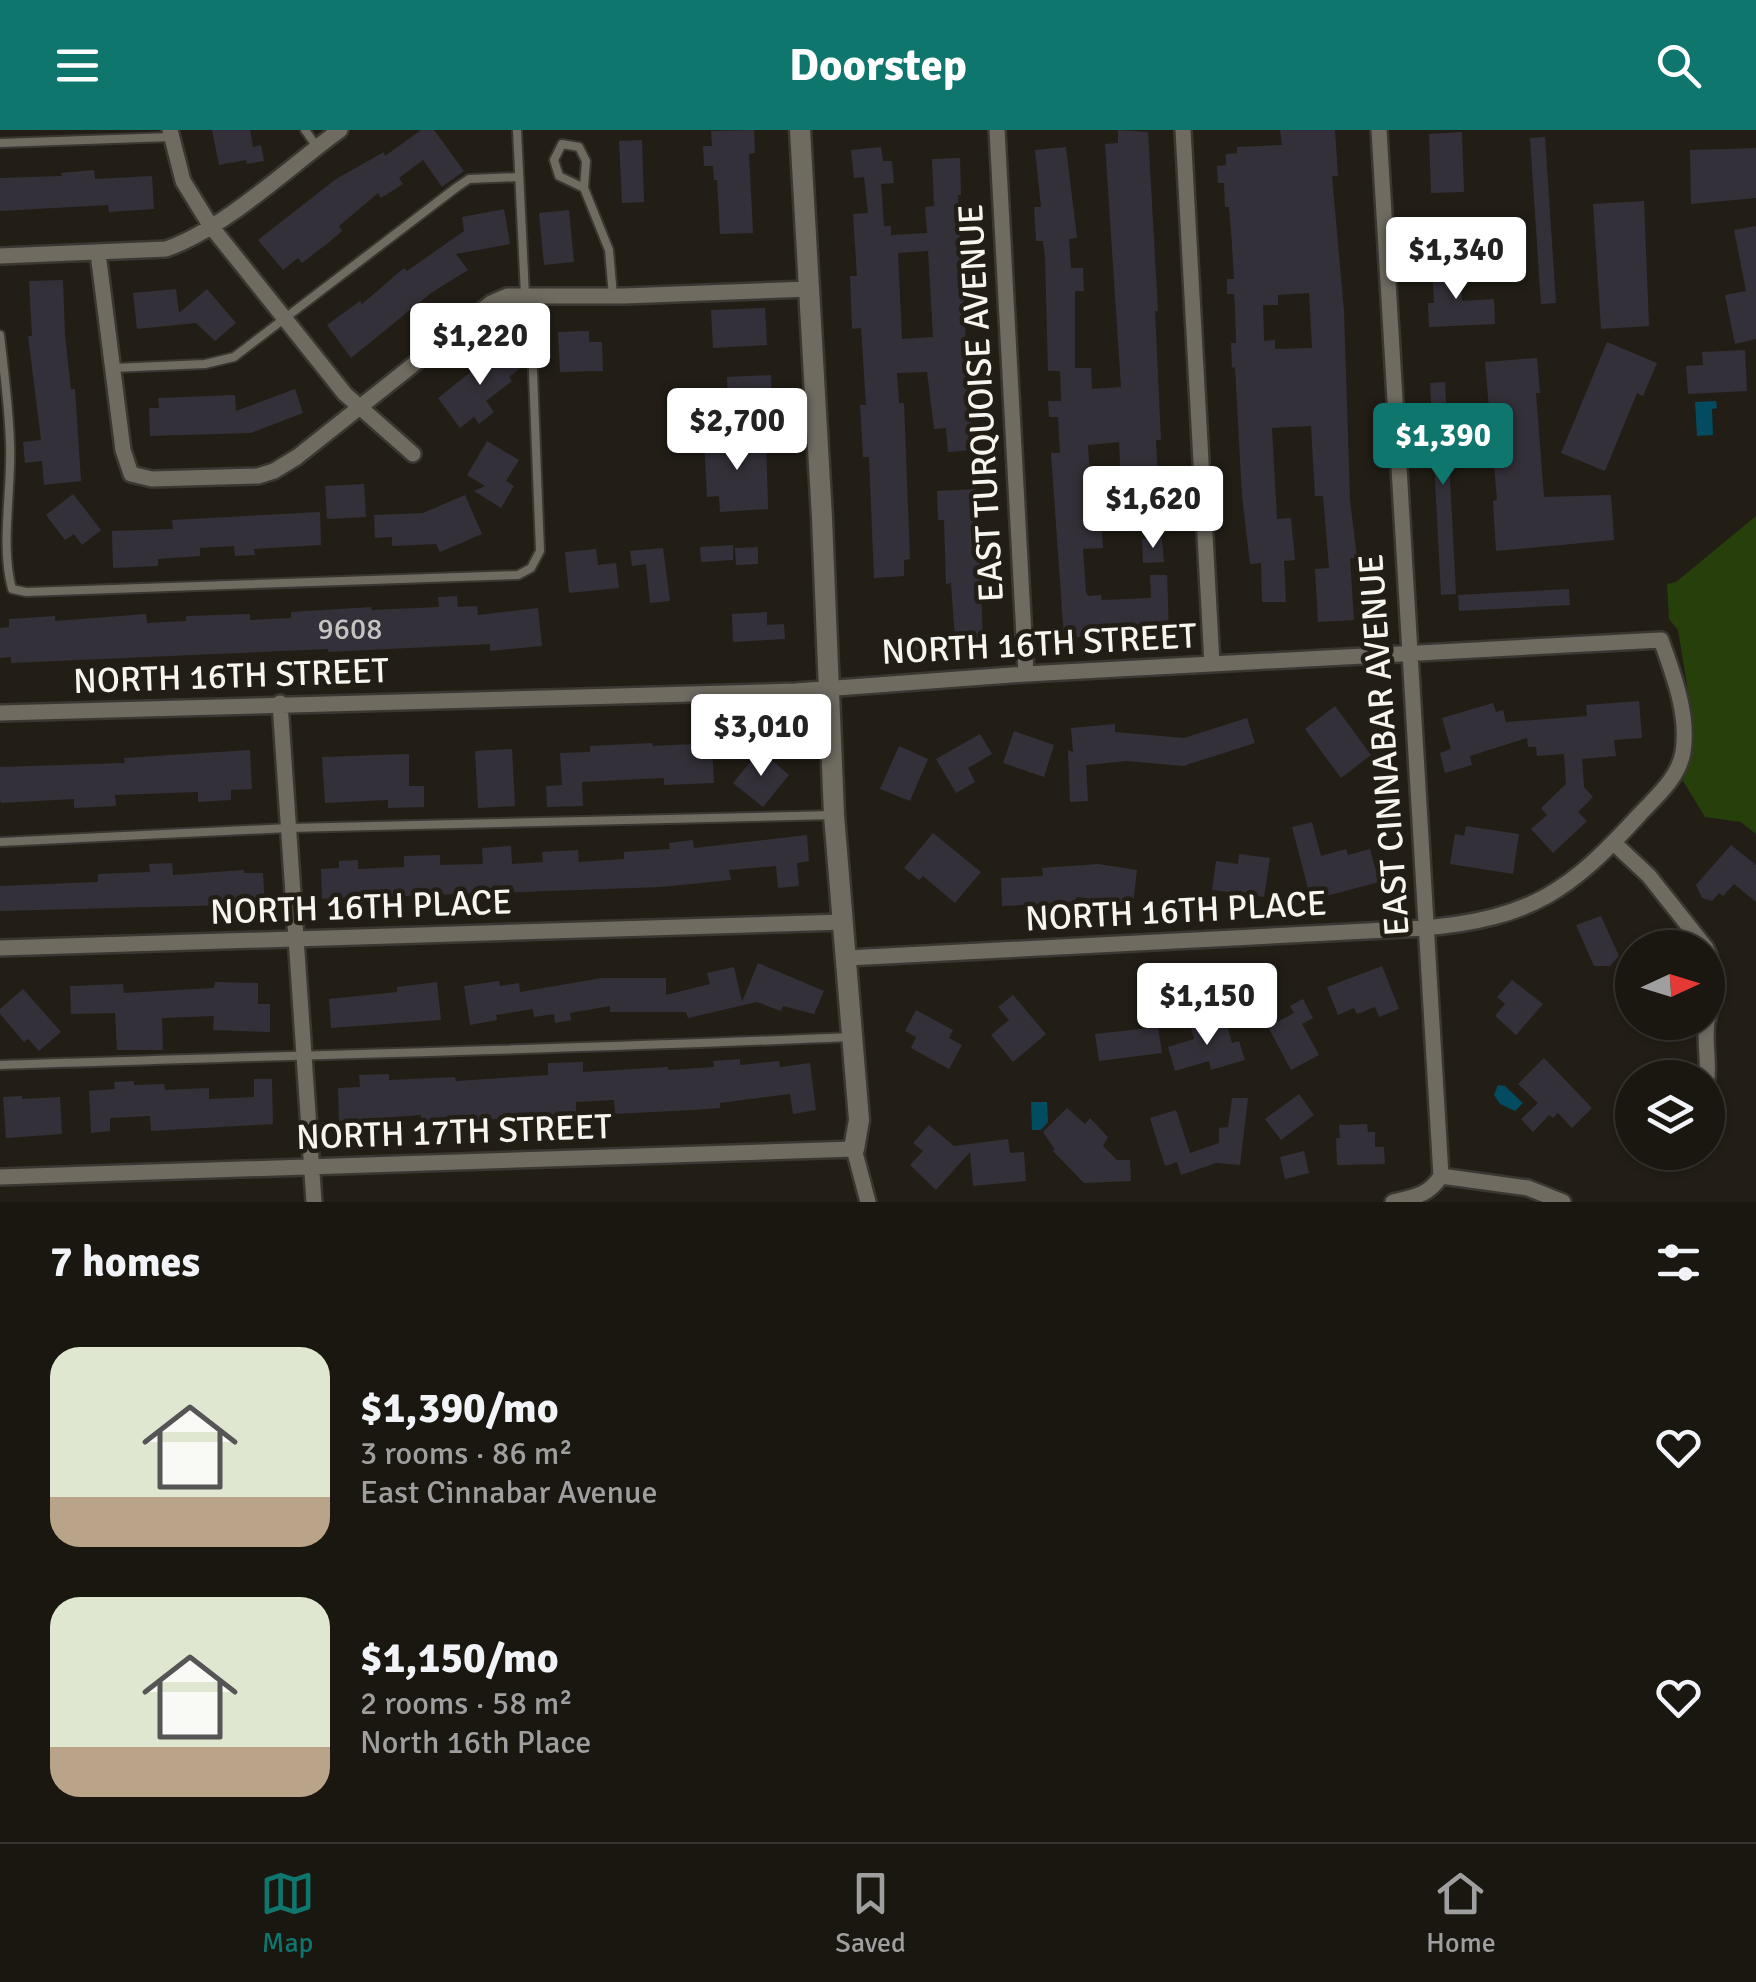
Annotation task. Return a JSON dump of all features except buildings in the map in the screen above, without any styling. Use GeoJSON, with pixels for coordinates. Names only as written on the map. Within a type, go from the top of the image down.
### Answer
{"type":"FeatureCollection","features":[{"type":"Feature","properties":{"kind":"street"},"geometry":{"type":"LineString","coordinates":[[0,256],[98,254],[166,249],[184,243],[340,130]]}},
{"type":"Feature","properties":{"kind":"street"},"geometry":{"type":"LineString","coordinates":[[800,130],[834,814],[859,1120],[854,1149],[868,1202]]}},
{"type":"Feature","properties":{"kind":"street","name":"EAST TURQUOISE AVENUE"},"geometry":{"type":"LineString","coordinates":[[996,130],[1026,674]]}},
{"type":"Feature","properties":{"kind":"street"},"geometry":{"type":"LineString","coordinates":[[1182,130],[1212,664]]}},
{"type":"Feature","properties":{"kind":"street","name":"EAST CINNABAR AVENUE"},"geometry":{"type":"LineString","coordinates":[[1379,130],[1441,1176]]}},
{"type":"Feature","properties":{"kind":"street"},"geometry":{"type":"LineString","coordinates":[[171,134],[183,181],[210,225],[284,321],[359,408],[413,454]]}},
{"type":"Feature","properties":{"kind":"street"},"geometry":{"type":"LineString","coordinates":[[98,254],[123,450],[131,474],[152,479],[258,476],[274,471],[297,457],[491,303],[508,296],[808,289]]}},
{"type":"Feature","properties":{"kind":"street","name":"NORTH 16TH STREET"},"geometry":{"type":"LineString","coordinates":[[0,714],[829,688],[1662,640]]}},
{"type":"Feature","properties":{"kind":"street","name":"NORTH 16TH PLACE"},"geometry":{"type":"LineString","coordinates":[[847,958],[1425,928],[1454,925],[1541,902],[1584,872],[1670,781],[1683,752],[1680,694],[1662,640]]}},
{"type":"Feature","properties":{"kind":"street"},"geometry":{"type":"LineString","coordinates":[[280,703],[314,1202]]}},
{"type":"Feature","properties":{"kind":"street"},"geometry":{"type":"LineString","coordinates":[[1614,843],[1649,876],[1691,930]]}},
{"type":"Feature","properties":{"kind":"street","name":"NORTH 16TH PLACE"},"geometry":{"type":"LineString","coordinates":[[0,948],[844,922]]}},
{"type":"Feature","properties":{"kind":"street","name":"NORTH 17TH STREET"},"geometry":{"type":"LineString","coordinates":[[0,1178],[854,1149]]}},
{"type":"Feature","properties":{"kind":"street"},"geometry":{"type":"LineString","coordinates":[[1393,1202],[1432,1190],[1441,1176],[1528,1188],[1564,1202]]}},
{"type":"Feature","properties":{"kind":"lane"},"geometry":{"type":"LineString","coordinates":[[62,130],[62,142]]}},
{"type":"Feature","properties":{"kind":"lane"},"geometry":{"type":"LineString","coordinates":[[305,130],[316,147]]}},
{"type":"Feature","properties":{"kind":"lane"},"geometry":{"type":"LineString","coordinates":[[0,336],[10,446],[8,482],[2,501],[4,560],[5,575],[12,588],[26,592],[518,575],[531,568],[540,551],[517,130]]}},
{"type":"Feature","properties":{"kind":"lane"},"geometry":{"type":"LineString","coordinates":[[0,143],[171,134]]}},
{"type":"Feature","properties":{"kind":"lane"},"geometry":{"type":"LineString","coordinates":[[584,188],[560,176],[554,160],[562,144],[580,147],[586,161],[584,188],[609,250],[614,296]]}},
{"type":"Feature","properties":{"kind":"lane"},"geometry":{"type":"LineString","coordinates":[[113,368],[206,364],[234,356],[457,186],[469,180],[518,176]]}},
{"type":"Feature","properties":{"kind":"lane"},"geometry":{"type":"LineString","coordinates":[[0,842],[289,828],[834,814]]}},
{"type":"Feature","properties":{"kind":"lane"},"geometry":{"type":"LineString","coordinates":[[0,1066],[854,1037]]}},
{"type":"Feature","properties":{"kind":"green space"},"geometry":{"type":"Polygon","coordinates":[[[1756,516],[1756,834],[1741,822],[1705,817],[1680,776],[1691,756],[1694,728],[1678,630],[1669,619],[1667,584],[1676,582],[1756,516]]]}},
{"type":"Feature","properties":{"kind":"water"},"geometry":{"type":"Polygon","coordinates":[[[1716,401],[1717,408],[1712,409],[1713,435],[1697,436],[1695,402],[1716,401]]]}},
{"type":"Feature","properties":{"kind":"water"},"geometry":{"type":"Polygon","coordinates":[[[1498,1085],[1505,1086],[1523,1103],[1515,1111],[1500,1104],[1494,1095],[1498,1085]]]}},
{"type":"Feature","properties":{"kind":"water"},"geometry":{"type":"Polygon","coordinates":[[[1031,1102],[1047,1102],[1048,1122],[1041,1130],[1032,1130],[1031,1102]]]}}]}
